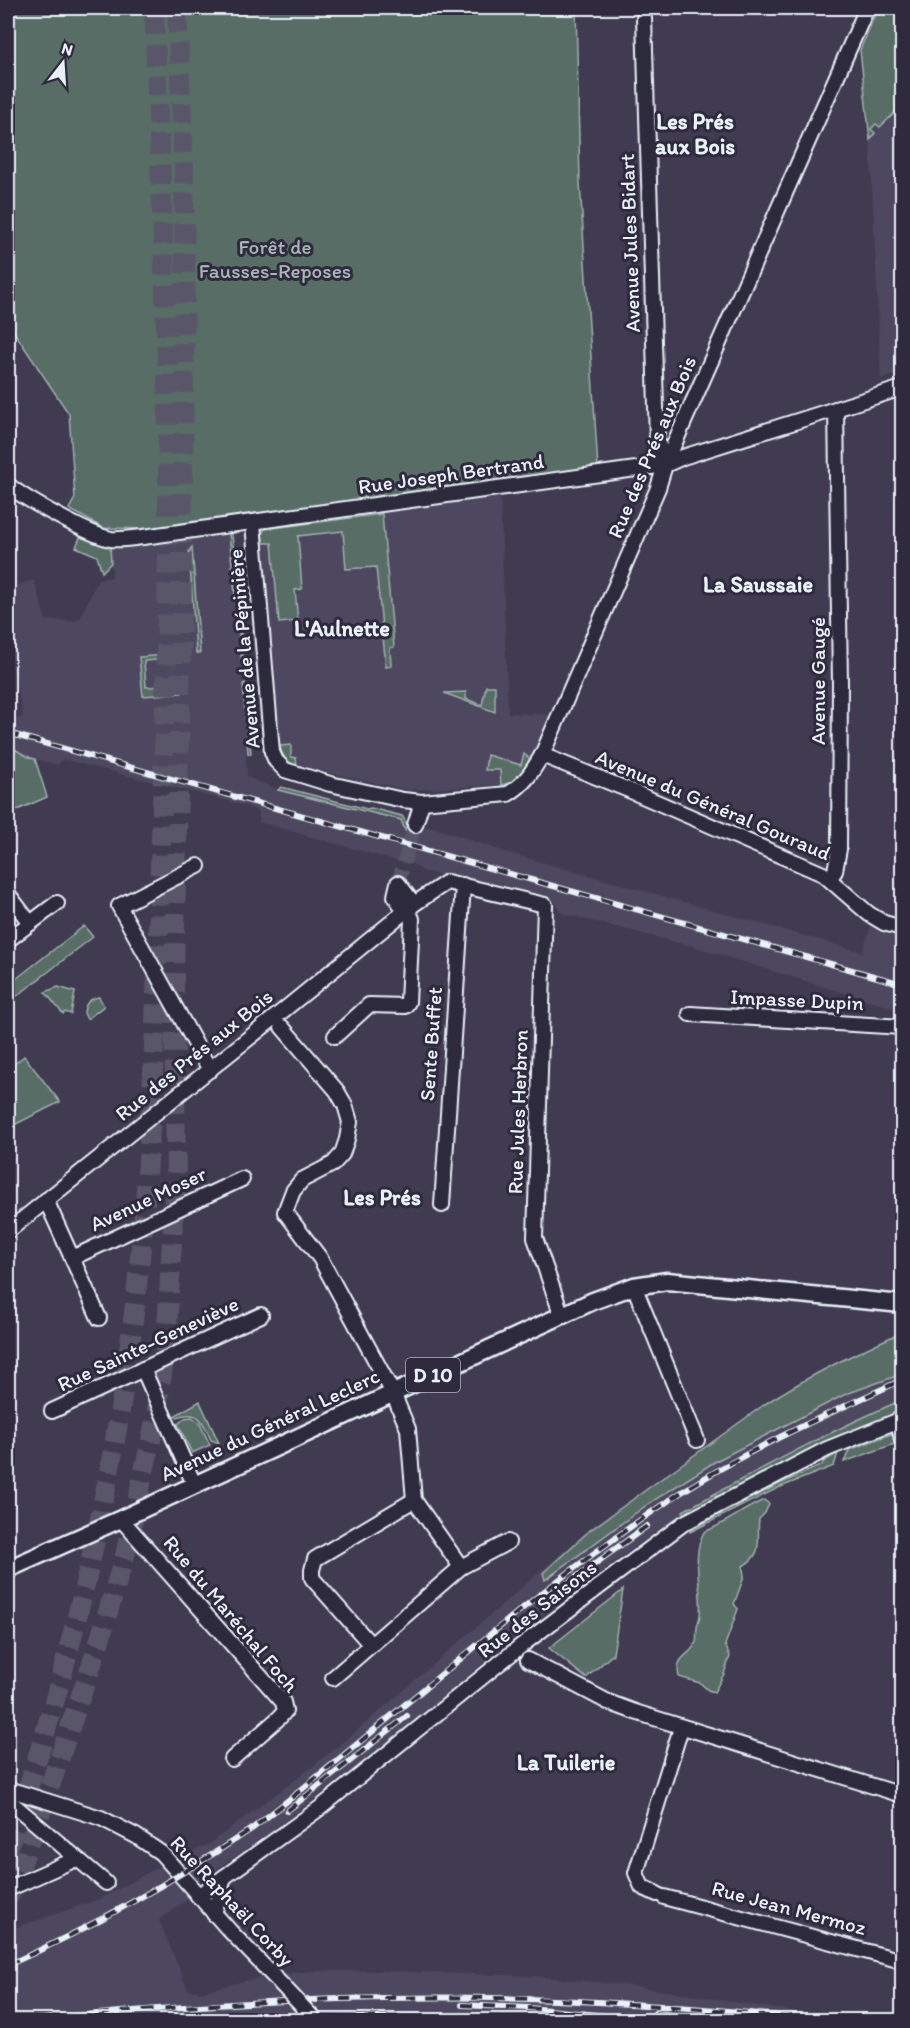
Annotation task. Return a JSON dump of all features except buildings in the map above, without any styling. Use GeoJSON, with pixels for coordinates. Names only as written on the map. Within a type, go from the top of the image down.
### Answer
{"type":"FeatureCollection","features":[{"type":"Feature","properties":{"kind":"main road","name":"Avenue du Général Leclerc"},"geometry":{"type":"LineString","coordinates":[[8,1569],[593,1301],[634,1286],[667,1281],[903,1304]]}},
{"type":"Feature","properties":{"kind":"street","name":"Rue des Prés aux Bois"},"geometry":{"type":"LineString","coordinates":[[422,802],[508,794],[529,778],[542,755],[658,488],[665,465],[867,8]]}},
{"type":"Feature","properties":{"kind":"street","name":"Avenue Jules Bidart"},"geometry":{"type":"LineString","coordinates":[[644,18],[657,439],[665,465]]}},
{"type":"Feature","properties":{"kind":"street","name":"Rue Joseph Bertrand"},"geometry":{"type":"LineString","coordinates":[[8,485],[66,520],[95,534],[112,539],[143,537],[665,465],[683,457],[903,388]]}},
{"type":"Feature","properties":{"kind":"street","name":"Avenue Gaugé"},"geometry":{"type":"LineString","coordinates":[[830,878],[835,871],[839,849],[840,682],[836,410]]}},
{"type":"Feature","properties":{"kind":"street","name":"Avenue de la Pépinière"},"geometry":{"type":"LineString","coordinates":[[253,523],[272,752],[276,761],[285,770],[330,784],[392,798],[422,802]]}},
{"type":"Feature","properties":{"kind":"street","name":"Avenue du Général Gouraud"},"geometry":{"type":"LineString","coordinates":[[542,755],[652,800],[830,878],[869,914],[896,927]]}},
{"type":"Feature","properties":{"kind":"street"},"geometry":{"type":"LineString","coordinates":[[415,825],[422,802]]}},
{"type":"Feature","properties":{"kind":"street"},"geometry":{"type":"LineString","coordinates":[[198,866],[119,906],[210,1070]]}},
{"type":"Feature","properties":{"kind":"street","name":"Rue des Prés aux Bois"},"geometry":{"type":"LineString","coordinates":[[8,1231],[409,908],[443,883],[463,885]]}},
{"type":"Feature","properties":{"kind":"street","name":"Rue Jules Herbron"},"geometry":{"type":"LineString","coordinates":[[463,885],[545,905],[535,1239],[562,1316]]}},
{"type":"Feature","properties":{"kind":"street","name":"Sente Buffet"},"geometry":{"type":"LineString","coordinates":[[441,1205],[463,885]]}},
{"type":"Feature","properties":{"kind":"street"},"geometry":{"type":"LineString","coordinates":[[8,894],[30,923]]}},
{"type":"Feature","properties":{"kind":"street"},"geometry":{"type":"LineString","coordinates":[[8,940],[57,903]]}},
{"type":"Feature","properties":{"kind":"street"},"geometry":{"type":"LineString","coordinates":[[335,1036],[369,1005],[405,1006],[408,1002],[412,919],[409,908]]}},
{"type":"Feature","properties":{"kind":"street","name":"Impasse Dupin"},"geometry":{"type":"LineString","coordinates":[[690,1014],[903,1027]]}},
{"type":"Feature","properties":{"kind":"street"},"geometry":{"type":"LineString","coordinates":[[282,1027],[338,1090],[350,1122],[348,1139],[342,1154],[333,1164],[302,1180],[292,1191],[285,1212],[320,1258],[393,1393],[408,1429],[414,1500],[461,1567]]}},
{"type":"Feature","properties":{"kind":"street","name":"Avenue Moser"},"geometry":{"type":"LineString","coordinates":[[72,1258],[242,1179]]}},
{"type":"Feature","properties":{"kind":"street"},"geometry":{"type":"LineString","coordinates":[[45,1200],[99,1318]]}},
{"type":"Feature","properties":{"kind":"street"},"geometry":{"type":"LineString","coordinates":[[634,1286],[697,1440]]}},
{"type":"Feature","properties":{"kind":"street","name":"Rue Sainte-Geneviève"},"geometry":{"type":"LineString","coordinates":[[52,1411],[261,1315]]}},
{"type":"Feature","properties":{"kind":"street"},"geometry":{"type":"LineString","coordinates":[[143,1369],[194,1484]]}},
{"type":"Feature","properties":{"kind":"street"},"geometry":{"type":"LineString","coordinates":[[901,1420],[903,1440]]}},
{"type":"Feature","properties":{"kind":"street","name":"Rue des Saisons"},"geometry":{"type":"LineString","coordinates":[[198,1896],[320,1808],[522,1645],[684,1523],[827,1449],[901,1420]]}},
{"type":"Feature","properties":{"kind":"street"},"geometry":{"type":"LineString","coordinates":[[371,1644],[312,1578],[312,1570],[315,1560],[414,1500]]}},
{"type":"Feature","properties":{"kind":"street","name":"Rue du Maréchal Foch"},"geometry":{"type":"LineString","coordinates":[[121,1519],[283,1702],[285,1711],[280,1717],[232,1759]]}},
{"type":"Feature","properties":{"kind":"street"},"geometry":{"type":"LineString","coordinates":[[333,1678],[461,1567],[508,1542]]}},
{"type":"Feature","properties":{"kind":"street"},"geometry":{"type":"LineString","coordinates":[[528,1660],[608,1702],[681,1728],[903,1795]]}},
{"type":"Feature","properties":{"kind":"street","name":"Rue Jean Mermoz"},"geometry":{"type":"LineString","coordinates":[[681,1728],[636,1873],[642,1887],[661,1896],[903,1961]]}},
{"type":"Feature","properties":{"kind":"street","name":"Rue Raphaël Corby"},"geometry":{"type":"LineString","coordinates":[[8,1789],[101,1818],[136,1836],[166,1857],[214,1914],[315,2020]]}},
{"type":"Feature","properties":{"kind":"street"},"geometry":{"type":"LineString","coordinates":[[8,1800],[106,1883]]}},
{"type":"Feature","properties":{"kind":"street"},"geometry":{"type":"LineString","coordinates":[[8,1889],[76,1858]]}},
{"type":"Feature","properties":{"kind":"street"},"geometry":{"type":"LineString","coordinates":[[214,1914],[224,1877]]}},
{"type":"Feature","properties":{"kind":"shaded area"},"geometry":{"type":"Polygon","coordinates":[[[902,106],[902,364],[898,365],[899,374],[881,379],[870,140],[875,133],[871,129],[877,124],[881,127],[902,106]]]}},
{"type":"Feature","properties":{"kind":"shaded area"},"geometry":{"type":"Polygon","coordinates":[[[500,496],[508,713],[553,715],[530,766],[513,782],[501,785],[409,790],[297,766],[284,758],[280,746],[262,533],[265,529],[500,496]]]}},
{"type":"Feature","properties":{"kind":"shaded area"},"geometry":{"type":"Polygon","coordinates":[[[229,534],[242,664],[247,777],[278,790],[401,820],[406,830],[419,834],[423,828],[433,827],[502,851],[862,952],[871,926],[880,932],[902,939],[902,1011],[699,948],[561,913],[554,900],[423,871],[410,862],[396,861],[259,822],[259,812],[247,806],[62,759],[58,765],[26,757],[15,748],[8,746],[8,715],[20,719],[23,715],[12,664],[19,661],[8,658],[8,588],[34,580],[46,620],[74,621],[80,618],[98,579],[112,577],[110,546],[229,534]]]}},
{"type":"Feature","properties":{"kind":"shaded area"},"geometry":{"type":"Polygon","coordinates":[[[902,1333],[902,1416],[853,1431],[661,1528],[528,1625],[392,1740],[268,1834],[206,1876],[183,1888],[192,1897],[159,1920],[188,1990],[201,1992],[265,1976],[313,1971],[532,1976],[634,1986],[848,2020],[8,2020],[8,1930],[100,1899],[160,1866],[209,1844],[353,1734],[594,1525],[788,1389],[847,1357],[902,1333]]]}},
{"type":"Feature","properties":{"kind":"green space","name":"Forêt de Fausses-Reposes"},"geometry":{"type":"Polygon","coordinates":[[[8,8],[576,8],[580,183],[598,468],[152,529],[103,528],[69,509],[75,498],[69,414],[16,335],[8,316],[8,163],[11,138],[8,104],[8,8]]]}},
{"type":"Feature","properties":{"kind":"green space"},"geometry":{"type":"Polygon","coordinates":[[[878,8],[902,8],[902,106],[880,127],[876,124],[871,129],[875,133],[870,140],[860,50],[878,8]]]}},
{"type":"Feature","properties":{"kind":"green space"},"geometry":{"type":"Polygon","coordinates":[[[382,514],[394,647],[390,648],[391,666],[386,667],[376,567],[346,569],[343,531],[298,536],[302,589],[295,590],[298,621],[279,623],[272,543],[263,543],[262,533],[265,529],[382,514]]]}},
{"type":"Feature","properties":{"kind":"green space"},"geometry":{"type":"Polygon","coordinates":[[[229,534],[232,534],[244,664],[242,664],[229,534]]]}},
{"type":"Feature","properties":{"kind":"green space"},"geometry":{"type":"Polygon","coordinates":[[[81,535],[110,546],[111,563],[102,572],[97,556],[76,547],[81,535]]]}},
{"type":"Feature","properties":{"kind":"green space"},"geometry":{"type":"Polygon","coordinates":[[[192,547],[200,653],[196,653],[189,551],[192,547]]]}},
{"type":"Feature","properties":{"kind":"green space"},"geometry":{"type":"Polygon","coordinates":[[[183,654],[183,658],[144,661],[146,687],[181,685],[182,693],[143,696],[139,657],[183,654]]]}},
{"type":"Feature","properties":{"kind":"green space"},"geometry":{"type":"Polygon","coordinates":[[[245,683],[251,754],[248,754],[243,684],[245,683]]]}},
{"type":"Feature","properties":{"kind":"green space"},"geometry":{"type":"Polygon","coordinates":[[[486,686],[495,686],[495,712],[444,693],[466,692],[466,699],[482,705],[486,686]]]}},
{"type":"Feature","properties":{"kind":"green space"},"geometry":{"type":"Polygon","coordinates":[[[291,745],[291,757],[296,758],[297,766],[286,759],[280,746],[291,745]]]}},
{"type":"Feature","properties":{"kind":"green space"},"geometry":{"type":"Polygon","coordinates":[[[8,746],[35,759],[47,797],[8,814],[8,746]]]}},
{"type":"Feature","properties":{"kind":"green space"},"geometry":{"type":"Polygon","coordinates":[[[524,754],[529,758],[530,766],[513,782],[501,785],[500,770],[485,770],[487,755],[521,765],[524,754]]]}},
{"type":"Feature","properties":{"kind":"green space"},"geometry":{"type":"Polygon","coordinates":[[[281,787],[402,816],[407,824],[405,830],[401,820],[278,790],[281,787]]]}},
{"type":"Feature","properties":{"kind":"green space"},"geometry":{"type":"Polygon","coordinates":[[[84,926],[93,937],[8,1003],[8,985],[84,926]]]}},
{"type":"Feature","properties":{"kind":"green space"},"geometry":{"type":"Polygon","coordinates":[[[58,987],[75,992],[71,1014],[65,1012],[63,1014],[45,992],[58,987]]]}},
{"type":"Feature","properties":{"kind":"green space"},"geometry":{"type":"Polygon","coordinates":[[[99,997],[104,1006],[87,1019],[84,1013],[85,1007],[90,1000],[99,997]]]}},
{"type":"Feature","properties":{"kind":"green space"},"geometry":{"type":"Polygon","coordinates":[[[24,1056],[60,1102],[8,1128],[8,1069],[24,1056]]]}},
{"type":"Feature","properties":{"kind":"green space"},"geometry":{"type":"Polygon","coordinates":[[[900,1333],[902,1374],[846,1394],[716,1461],[648,1504],[545,1580],[543,1573],[589,1531],[765,1404],[831,1366],[900,1333]]]}},
{"type":"Feature","properties":{"kind":"green space"},"geometry":{"type":"Polygon","coordinates":[[[902,1400],[902,1416],[853,1431],[812,1451],[806,1451],[684,1516],[683,1511],[764,1467],[846,1425],[902,1400]]]}},
{"type":"Feature","properties":{"kind":"green space"},"geometry":{"type":"Polygon","coordinates":[[[200,1401],[219,1443],[211,1440],[203,1423],[196,1416],[174,1416],[200,1401]]]}},
{"type":"Feature","properties":{"kind":"green space"},"geometry":{"type":"Polygon","coordinates":[[[192,1417],[199,1422],[210,1445],[192,1453],[178,1424],[185,1418],[192,1417]]]}},
{"type":"Feature","properties":{"kind":"green space"},"geometry":{"type":"Polygon","coordinates":[[[896,1432],[900,1442],[844,1462],[849,1450],[896,1432]]]}},
{"type":"Feature","properties":{"kind":"green space"},"geometry":{"type":"Polygon","coordinates":[[[838,1453],[834,1466],[778,1488],[690,1532],[777,1485],[822,1465],[838,1453]]]}},
{"type":"Feature","properties":{"kind":"green space"},"geometry":{"type":"Polygon","coordinates":[[[764,1500],[769,1504],[759,1519],[757,1551],[743,1566],[744,1577],[734,1604],[738,1609],[725,1645],[730,1656],[724,1674],[714,1692],[700,1683],[679,1677],[678,1670],[681,1660],[696,1640],[700,1617],[697,1562],[700,1542],[704,1532],[764,1500]]]}},
{"type":"Feature","properties":{"kind":"green space"},"geometry":{"type":"Polygon","coordinates":[[[623,1590],[613,1654],[586,1678],[549,1648],[623,1590]]]}},
{"type":"Feature","properties":{"kind":"tunnel"},"geometry":{"type":"LineString","coordinates":[[8,1848],[73,1634],[106,1488],[130,1341],[144,1217],[155,1017],[168,544],[166,330],[154,8]]}},
{"type":"Feature","properties":{"kind":"tunnel"},"geometry":{"type":"LineString","coordinates":[[8,1899],[41,1812],[97,1649],[125,1555],[154,1427],[166,1347],[176,1171],[174,975],[181,650],[185,283],[184,171],[177,8]]}},
{"type":"Feature","properties":{"kind":"tunnel"},"geometry":{"type":"LineString","coordinates":[[398,883],[415,825]]}},
{"type":"Feature","properties":{"kind":"railway"},"geometry":{"type":"LineString","coordinates":[[8,733],[902,984]]}},
{"type":"Feature","properties":{"kind":"railway"},"geometry":{"type":"LineString","coordinates":[[8,1965],[134,1901],[253,1828],[567,1573],[677,1495],[759,1448],[902,1380]]}},
{"type":"Feature","properties":{"kind":"railway"},"geometry":{"type":"LineString","coordinates":[[567,1584],[647,1526]]}},
{"type":"Feature","properties":{"kind":"railway"},"geometry":{"type":"LineString","coordinates":[[287,1811],[407,1716]]}},
{"type":"Feature","properties":{"kind":"railway"},"geometry":{"type":"LineString","coordinates":[[33,2020],[257,2002],[406,1998],[555,2000],[630,2004],[740,2012],[805,2020]]}},
{"type":"Feature","properties":{"kind":"railway"},"geometry":{"type":"LineString","coordinates":[[462,2005],[530,2008],[645,2020]]}},
{"type":"Feature","properties":{"kind":"railway"},"geometry":{"type":"LineString","coordinates":[[655,2013],[710,2020]]}},
{"type":"Feature","properties":{"kind":"railway"},"geometry":{"type":"LineString","coordinates":[[211,2020],[412,2017],[512,2020]]}},
{"type":"Feature","properties":{"kind":"district","name":"Les Prés aux Bois"},"geometry":{"type":"Point","coordinates":[695,134]}},
{"type":"Feature","properties":{"kind":"district","name":"La Saussaie"},"geometry":{"type":"Point","coordinates":[758,584]}},
{"type":"Feature","properties":{"kind":"district","name":"L'Aulnette"},"geometry":{"type":"Point","coordinates":[342,628]}},
{"type":"Feature","properties":{"kind":"district","name":"Les Prés"},"geometry":{"type":"Point","coordinates":[382,1197]}},
{"type":"Feature","properties":{"kind":"district","name":"La Tuilerie"},"geometry":{"type":"Point","coordinates":[566,1762]}}]}
